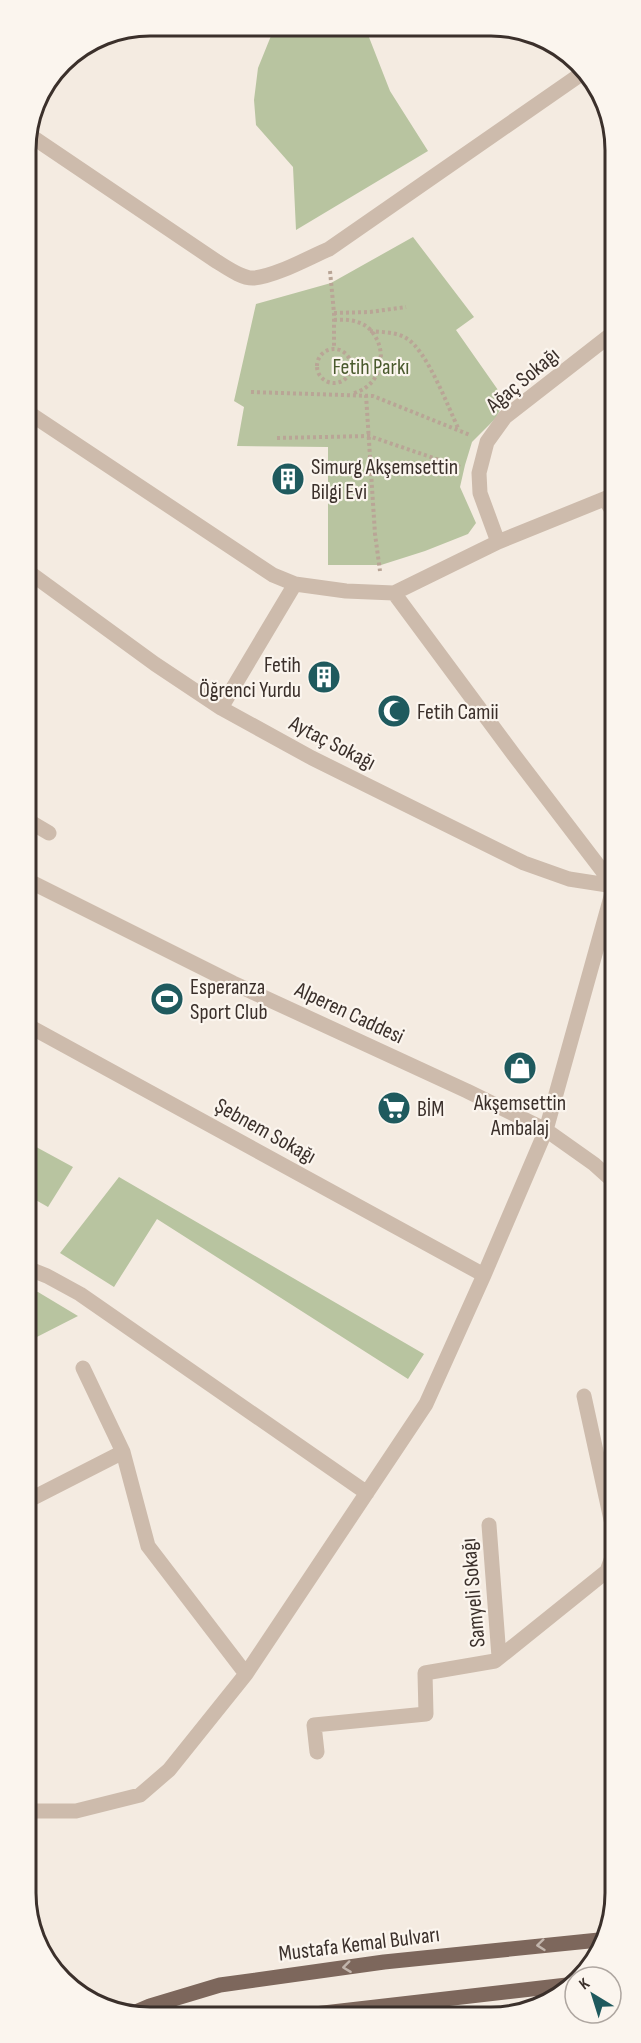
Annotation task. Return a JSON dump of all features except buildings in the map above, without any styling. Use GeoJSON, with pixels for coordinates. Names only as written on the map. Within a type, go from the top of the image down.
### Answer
{"type":"FeatureCollection","features":[{"type":"Feature","properties":{"kind":"main road","name":"Mustafa Kemal Bulvarı"},"geometry":{"type":"LineString","coordinates":[[148,2007],[220,1985],[384,1962],[595,1940]]}},
{"type":"Feature","properties":{"kind":"main road"},"geometry":{"type":"LineString","coordinates":[[376,2007],[556,1986]]}},
{"type":"Feature","properties":{"kind":"street"},"geometry":{"type":"LineString","coordinates":[[36,140],[231,270],[253,278],[284,269],[329,249],[578,76]]}},
{"type":"Feature","properties":{"kind":"street","name":"Ağaç Sokağı"},"geometry":{"type":"LineString","coordinates":[[498,542],[480,493],[479,473],[487,442],[505,417],[605,339]]}},
{"type":"Feature","properties":{"kind":"street"},"geometry":{"type":"LineString","coordinates":[[36,418],[273,575],[296,584],[346,591],[388,593],[498,542],[605,499]]}},
{"type":"Feature","properties":{"kind":"street","name":"Aytaç Sokağı"},"geometry":{"type":"LineString","coordinates":[[36,577],[155,664],[221,708],[312,758],[524,863],[569,879],[605,885]]}},
{"type":"Feature","properties":{"kind":"street"},"geometry":{"type":"LineString","coordinates":[[221,708],[296,584]]}},
{"type":"Feature","properties":{"kind":"street"},"geometry":{"type":"LineString","coordinates":[[388,593],[605,874]]}},
{"type":"Feature","properties":{"kind":"street"},"geometry":{"type":"LineString","coordinates":[[36,825],[49,833]]}},
{"type":"Feature","properties":{"kind":"street","name":"Alperen Caddesi"},"geometry":{"type":"LineString","coordinates":[[36,884],[233,983],[546,1130],[605,1174]]}},
{"type":"Feature","properties":{"kind":"street"},"geometry":{"type":"LineString","coordinates":[[36,1811],[76,1811],[140,1795],[169,1770],[246,1674],[426,1404],[546,1130],[605,918]]}},
{"type":"Feature","properties":{"kind":"street","name":"Şebnem Sokağı"},"geometry":{"type":"LineString","coordinates":[[36,1030],[484,1275]]}},
{"type":"Feature","properties":{"kind":"street"},"geometry":{"type":"LineString","coordinates":[[36,1272],[80,1294],[367,1492]]}},
{"type":"Feature","properties":{"kind":"street"},"geometry":{"type":"LineString","coordinates":[[83,1368],[123,1452],[148,1546],[246,1674]]}},
{"type":"Feature","properties":{"kind":"street"},"geometry":{"type":"LineString","coordinates":[[584,1396],[605,1492]]}},
{"type":"Feature","properties":{"kind":"street"},"geometry":{"type":"LineString","coordinates":[[36,1496],[123,1452]]}},
{"type":"Feature","properties":{"kind":"street","name":"Samyeli Sokağı"},"geometry":{"type":"LineString","coordinates":[[489,1525],[499,1657]]}},
{"type":"Feature","properties":{"kind":"street"},"geometry":{"type":"LineString","coordinates":[[317,1752],[314,1725],[426,1714],[425,1673],[495,1661],[605,1573]]}},
{"type":"Feature","properties":{"kind":"path"},"geometry":{"type":"LineString","coordinates":[[329,249],[334,348]]}},
{"type":"Feature","properties":{"kind":"path"},"geometry":{"type":"LineString","coordinates":[[334,314],[406,307]]}},
{"type":"Feature","properties":{"kind":"path"},"geometry":{"type":"LineString","coordinates":[[334,320],[355,321],[370,331],[380,345],[380,369],[366,388],[350,395]]}},
{"type":"Feature","properties":{"kind":"path"},"geometry":{"type":"LineString","coordinates":[[370,331],[394,333],[405,337],[419,351],[460,431]]}},
{"type":"Feature","properties":{"kind":"path"},"geometry":{"type":"LineString","coordinates":[[334,348],[345,352],[352,362],[347,379],[336,384],[320,377],[317,367],[323,353],[334,348]]}},
{"type":"Feature","properties":{"kind":"path"},"geometry":{"type":"LineString","coordinates":[[335,395],[336,384]]}},
{"type":"Feature","properties":{"kind":"path"},"geometry":{"type":"LineString","coordinates":[[251,392],[373,396],[487,442]]}},
{"type":"Feature","properties":{"kind":"path"},"geometry":{"type":"LineString","coordinates":[[366,395],[375,534],[388,593]]}},
{"type":"Feature","properties":{"kind":"path"},"geometry":{"type":"LineString","coordinates":[[277,438],[369,436],[479,473]]}},
{"type":"Feature","properties":{"kind":"green space"},"geometry":{"type":"Polygon","coordinates":[[[271,36],[369,36],[390,91],[428,151],[296,230],[293,167],[256,125],[254,100],[258,68],[271,36]]]}},
{"type":"Feature","properties":{"kind":"green space","name":"Fetih Parkı"},"geometry":{"type":"Polygon","coordinates":[[[413,237],[474,317],[456,330],[505,400],[496,418],[472,442],[465,465],[460,487],[476,523],[468,534],[381,565],[328,565],[328,447],[237,446],[244,407],[234,401],[256,304],[331,283],[413,237]]]}},
{"type":"Feature","properties":{"kind":"green space"},"geometry":{"type":"Polygon","coordinates":[[[36,1147],[73,1167],[48,1207],[36,1200],[36,1147]]]}},
{"type":"Feature","properties":{"kind":"green space"},"geometry":{"type":"Polygon","coordinates":[[[119,1177],[424,1354],[408,1379],[157,1219],[114,1287],[60,1253],[119,1177]]]}},
{"type":"Feature","properties":{"kind":"green space"},"geometry":{"type":"Polygon","coordinates":[[[36,1292],[38,1292],[78,1316],[36,1337],[36,1292]]]}},
{"type":"Feature","properties":{"kind":"place","name":"Simurg Akşemsettin Bilgi Evi"},"geometry":{"type":"Point","coordinates":[288,479]}},
{"type":"Feature","properties":{"kind":"place","name":"Fetih Öğrenci Yurdu"},"geometry":{"type":"Point","coordinates":[324,677]}},
{"type":"Feature","properties":{"kind":"place","name":"Fetih Camii"},"geometry":{"type":"Point","coordinates":[394,711]}},
{"type":"Feature","properties":{"kind":"place","name":"Esperanza Sport Club"},"geometry":{"type":"Point","coordinates":[167,999]}},
{"type":"Feature","properties":{"kind":"place","name":"Akşemsettin Ambalaj"},"geometry":{"type":"Point","coordinates":[520,1068]}},
{"type":"Feature","properties":{"kind":"place","name":"BİM"},"geometry":{"type":"Point","coordinates":[394,1108]}}]}
